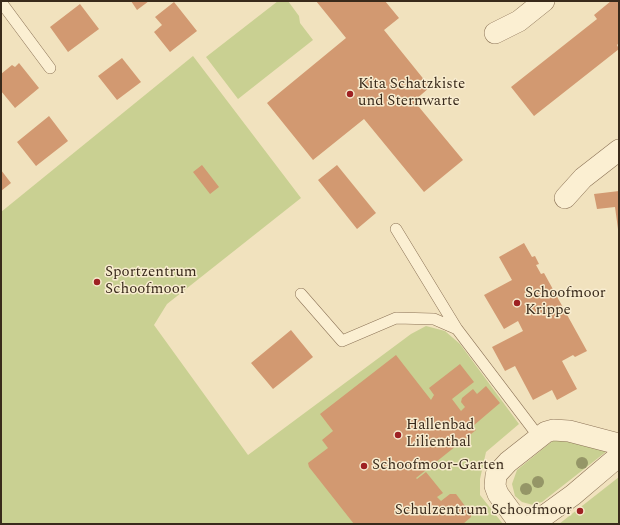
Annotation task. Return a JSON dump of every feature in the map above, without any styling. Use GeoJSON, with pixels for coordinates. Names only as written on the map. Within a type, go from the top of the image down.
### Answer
{"type":"FeatureCollection","features":[{"type":"Feature","properties":{"kind":"street"},"geometry":{"type":"LineString","coordinates":[[495,33],[518,21],[544,1]]}},
{"type":"Feature","properties":{"kind":"street"},"geometry":{"type":"LineString","coordinates":[[565,198],[582,178],[619,150]]}},
{"type":"Feature","properties":{"kind":"street"},"geometry":{"type":"LineString","coordinates":[[520,524],[498,494],[495,486],[495,478],[508,462],[546,432],[559,429],[619,444]]}},
{"type":"Feature","properties":{"kind":"street"},"geometry":{"type":"LineString","coordinates":[[533,524],[573,495],[619,456]]}},
{"type":"Feature","properties":{"kind":"lane"},"geometry":{"type":"LineString","coordinates":[[1,2],[50,68]]}},
{"type":"Feature","properties":{"kind":"lane"},"geometry":{"type":"LineString","coordinates":[[396,229],[457,329],[539,437]]}},
{"type":"Feature","properties":{"kind":"lane"},"geometry":{"type":"LineString","coordinates":[[301,294],[342,341],[396,318],[434,319],[457,329]]}},
{"type":"Feature","properties":{"kind":"green space"},"geometry":{"type":"Polygon","coordinates":[[[278,1],[288,1],[299,16],[300,23],[313,40],[238,99],[206,57],[278,1]]]}},
{"type":"Feature","properties":{"kind":"green space","name":"Sportzentrum Schoofmoor"},"geometry":{"type":"Polygon","coordinates":[[[193,56],[301,198],[167,304],[154,325],[248,455],[411,334],[426,326],[445,331],[460,344],[519,424],[486,452],[480,479],[480,495],[503,524],[1,524],[1,212],[193,56]]]}},
{"type":"Feature","properties":{"kind":"green space"},"geometry":{"type":"Polygon","coordinates":[[[564,438],[607,451],[542,502],[533,505],[522,502],[515,496],[512,484],[517,470],[550,443],[556,439],[564,438]]]}},
{"type":"Feature","properties":{"kind":"green space"},"geometry":{"type":"Polygon","coordinates":[[[619,477],[619,524],[559,524],[619,477]]]}},
{"type":"Feature","properties":{"kind":"building"},"geometry":{"type":"Polygon","coordinates":[[[131,1],[149,1],[137,10],[131,1]]]}},
{"type":"Feature","properties":{"kind":"building","name":"Kita Schatzkiste und Sternwarte"},"geometry":{"type":"Polygon","coordinates":[[[316,1],[385,1],[399,18],[384,30],[430,87],[414,101],[463,160],[424,192],[364,119],[313,160],[267,103],[346,38],[316,1]]]}},
{"type":"Feature","properties":{"kind":"building"},"geometry":{"type":"Polygon","coordinates":[[[611,1],[619,1],[619,43],[617,45],[619,49],[534,116],[511,87],[597,19],[594,15],[611,1]]]}},
{"type":"Feature","properties":{"kind":"building"},"geometry":{"type":"Polygon","coordinates":[[[174,2],[197,31],[170,52],[154,32],[162,25],[155,17],[174,2]]]}},
{"type":"Feature","properties":{"kind":"building"},"geometry":{"type":"Polygon","coordinates":[[[80,4],[99,29],[68,52],[50,27],[80,4]]]}},
{"type":"Feature","properties":{"kind":"building"},"geometry":{"type":"Polygon","coordinates":[[[122,58],[141,82],[117,100],[98,76],[122,58]]]}},
{"type":"Feature","properties":{"kind":"building"},"geometry":{"type":"Polygon","coordinates":[[[19,63],[39,88],[15,108],[1,91],[1,74],[12,65],[15,67],[19,63]]]}},
{"type":"Feature","properties":{"kind":"building"},"geometry":{"type":"Polygon","coordinates":[[[49,116],[68,141],[36,166],[17,142],[49,116]]]}},
{"type":"Feature","properties":{"kind":"building"},"geometry":{"type":"Polygon","coordinates":[[[202,165],[219,187],[210,194],[193,172],[202,165]]]}},
{"type":"Feature","properties":{"kind":"building"},"geometry":{"type":"Polygon","coordinates":[[[337,165],[376,213],[357,229],[318,180],[337,165]]]}},
{"type":"Feature","properties":{"kind":"building"},"geometry":{"type":"Polygon","coordinates":[[[1,170],[11,183],[1,191],[1,170]]]}},
{"type":"Feature","properties":{"kind":"building"},"geometry":{"type":"Polygon","coordinates":[[[619,191],[618,229],[615,207],[597,209],[594,194],[619,191]]]}},
{"type":"Feature","properties":{"kind":"building"},"geometry":{"type":"Polygon","coordinates":[[[524,243],[532,257],[535,256],[539,264],[536,265],[541,274],[544,273],[587,351],[575,357],[573,355],[562,361],[577,389],[557,400],[552,390],[533,400],[515,366],[505,371],[492,347],[523,331],[518,321],[504,329],[484,295],[512,280],[499,257],[524,243]]]}},
{"type":"Feature","properties":{"kind":"building"},"geometry":{"type":"Polygon","coordinates":[[[291,330],[313,357],[273,389],[251,363],[291,330]]]}},
{"type":"Feature","properties":{"kind":"building","name":"Hallenbad Lilienthal"},"geometry":{"type":"Polygon","coordinates":[[[396,355],[431,400],[434,395],[429,388],[460,364],[474,382],[452,399],[461,411],[465,407],[461,402],[462,398],[473,389],[477,394],[486,386],[500,403],[473,426],[476,430],[416,478],[417,479],[426,472],[443,493],[437,497],[441,501],[450,494],[456,494],[471,514],[471,517],[463,524],[354,524],[309,467],[308,463],[328,448],[322,440],[333,431],[320,414],[396,355]]]}},
{"type":"Feature","properties":{"kind":"place","name":"Kita Schatzkiste und Sternwarte"},"geometry":{"type":"Point","coordinates":[350,94]}},
{"type":"Feature","properties":{"kind":"place","name":"Sportzentrum Schoofmoor"},"geometry":{"type":"Point","coordinates":[97,282]}},
{"type":"Feature","properties":{"kind":"place","name":"Schoofmoor Krippe"},"geometry":{"type":"Point","coordinates":[517,303]}},
{"type":"Feature","properties":{"kind":"place","name":"Hallenbad Lilienthal"},"geometry":{"type":"Point","coordinates":[398,435]}},
{"type":"Feature","properties":{"kind":"place","name":"Schoofmoor-Garten"},"geometry":{"type":"Point","coordinates":[364,466]}},
{"type":"Feature","properties":{"kind":"place","name":"Schulzentrum Schoofmoor"},"geometry":{"type":"Point","coordinates":[580,511]}}]}
